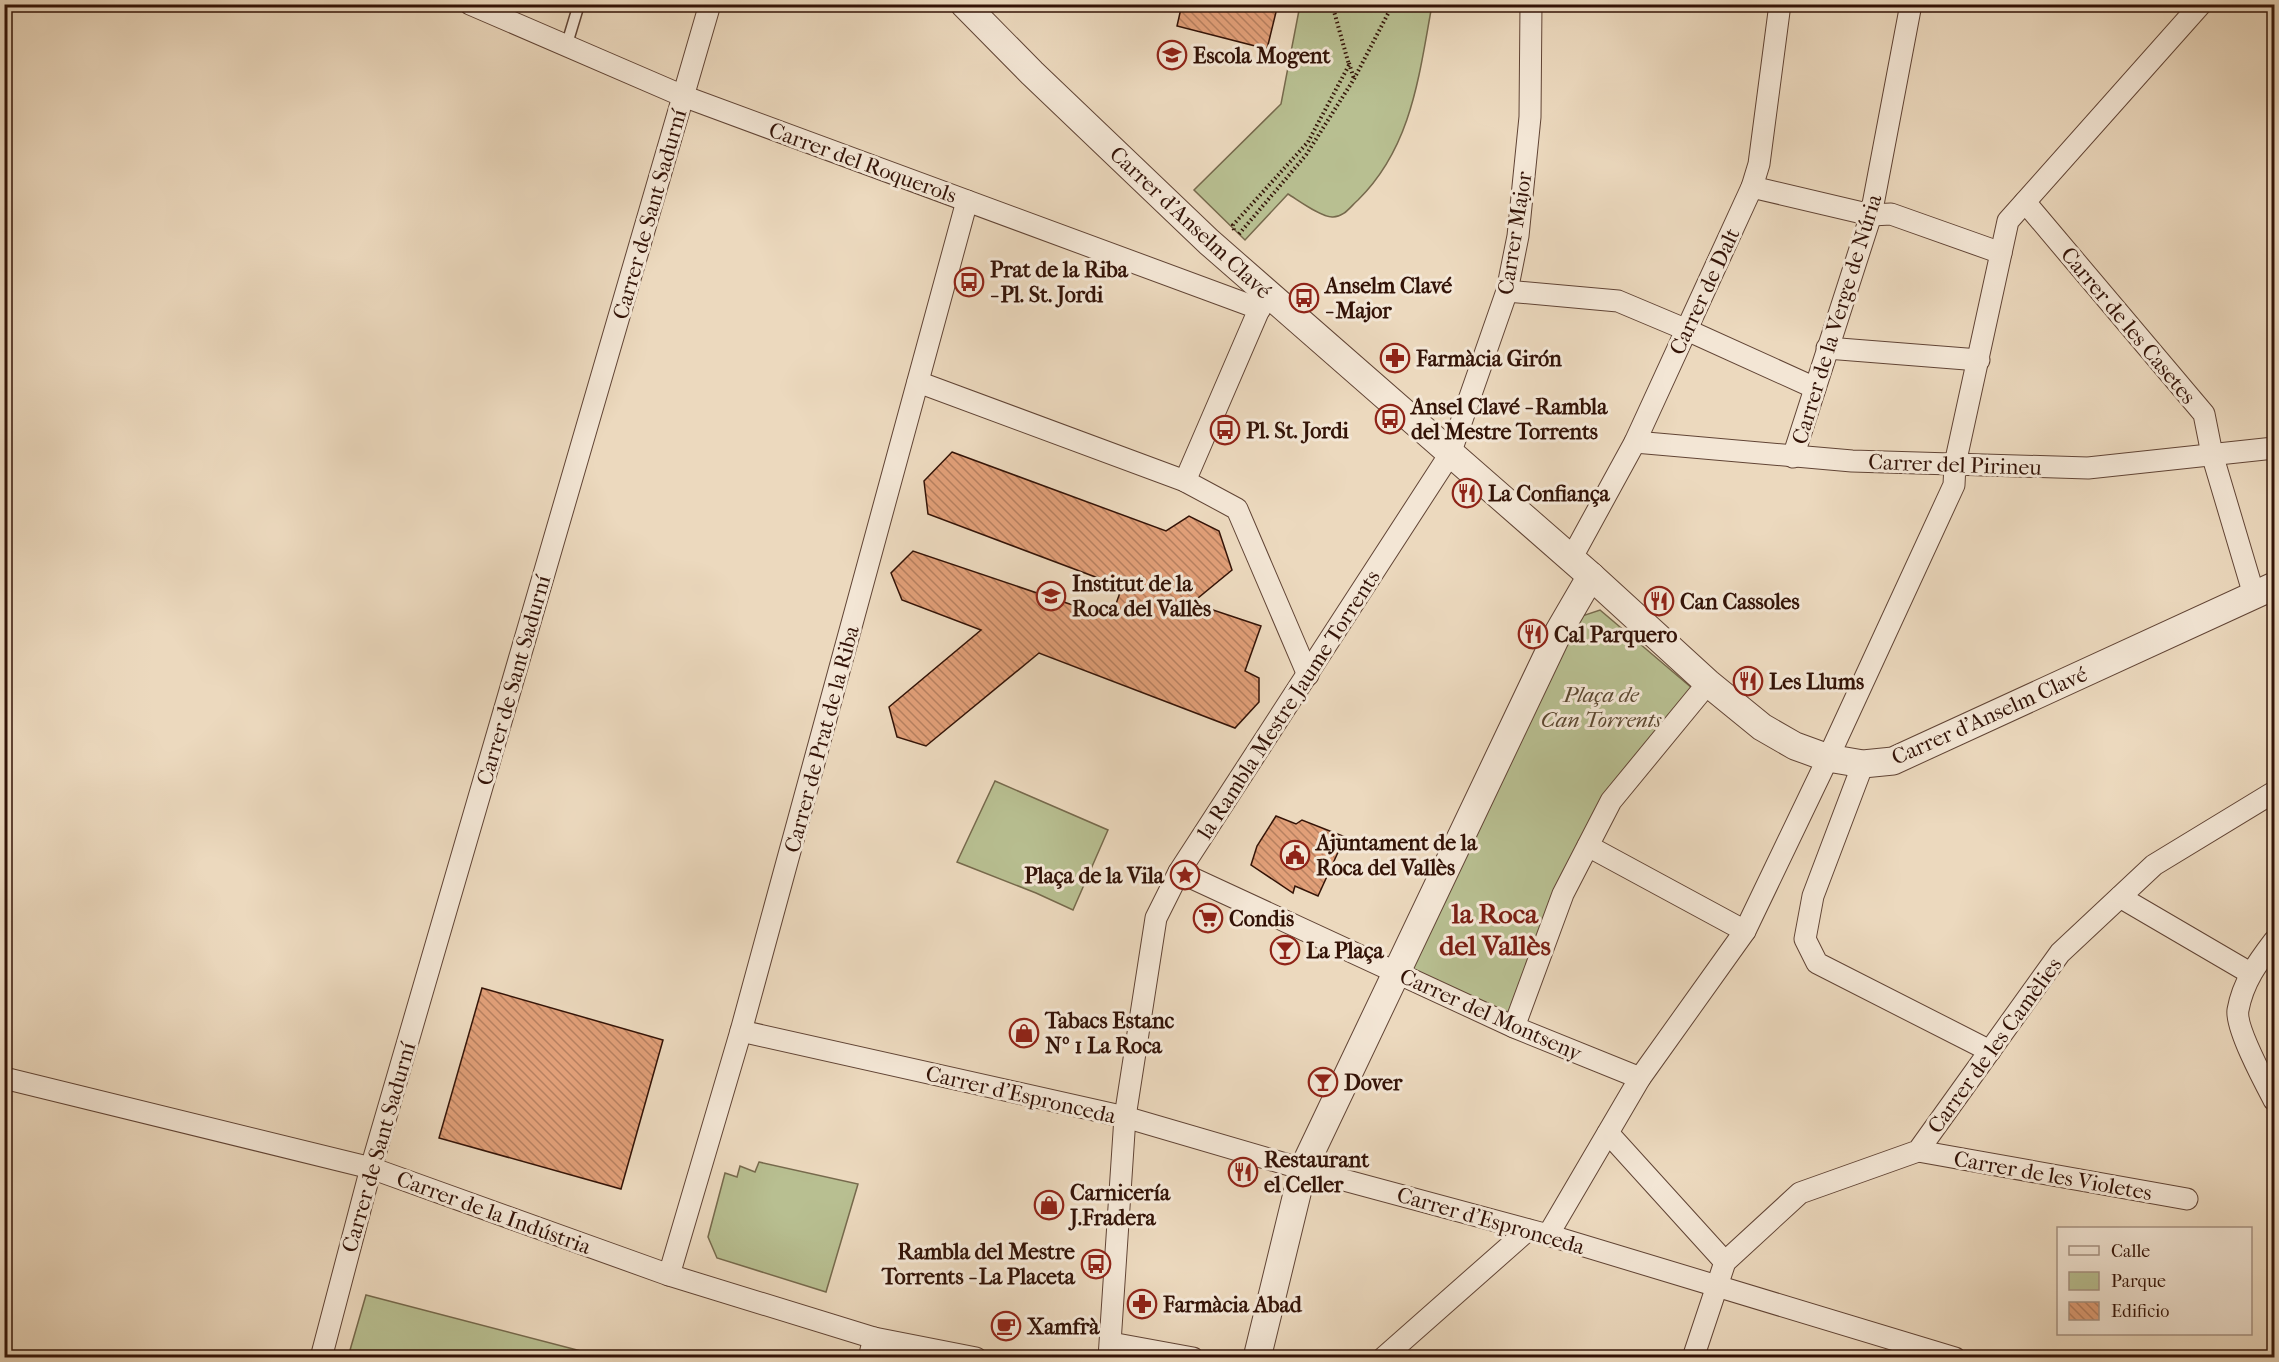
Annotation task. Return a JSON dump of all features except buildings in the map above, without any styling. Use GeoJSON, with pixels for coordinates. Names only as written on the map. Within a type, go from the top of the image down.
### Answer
{"type":"FeatureCollection","features":[{"type":"Feature","properties":{"kind":"street","name":"Carrer del Roquerols"},"geometry":{"type":"LineString","coordinates":[[470,4],[683,96],[967,201],[1263,300]]}},
{"type":"Feature","properties":{"kind":"street","name":"Carrer de Sant Sadurní"},"geometry":{"type":"LineString","coordinates":[[321,1358],[371,1168],[710,4]]}},
{"type":"Feature","properties":{"kind":"street","name":"Carrer d'Anselm Clavé"},"geometry":{"type":"LineString","coordinates":[[964,4],[1032,73],[1209,242],[1263,300],[1450,454],[1581,567],[1707,683],[1762,727],[1795,746],[1828,758],[1863,765],[1893,761],[2264,590]]}},
{"type":"Feature","properties":{"kind":"street","name":"Carrer Major"},"geometry":{"type":"LineString","coordinates":[[1450,454],[1507,291],[1518,236],[1530,117],[1531,4]]}},
{"type":"Feature","properties":{"kind":"street","name":"Carrer de Dalt"},"geometry":{"type":"LineString","coordinates":[[1581,567],[1635,442],[1752,187],[1760,164],[1780,4]]}},
{"type":"Feature","properties":{"kind":"street","name":"Carrer de la Verge de Núria"},"geometry":{"type":"LineString","coordinates":[[1793,457],[1871,215],[1911,4]]}},
{"type":"Feature","properties":{"kind":"street"},"geometry":{"type":"LineString","coordinates":[[1548,1235],[1640,1078],[1745,931],[1954,485],[1956,464],[2008,221],[2201,4]]}},
{"type":"Feature","properties":{"kind":"street"},"geometry":{"type":"LineString","coordinates":[[1752,187],[1871,215],[1891,214],[2001,253]]}},
{"type":"Feature","properties":{"kind":"street","name":"Carrer de Prat de la Riba"},"geometry":{"type":"LineString","coordinates":[[669,1275],[741,1031],[967,201]]}},
{"type":"Feature","properties":{"kind":"street","name":"Carrer de les Casetes"},"geometry":{"type":"LineString","coordinates":[[2025,202],[2204,414],[2212,454],[2264,590]]}},
{"type":"Feature","properties":{"kind":"street"},"geometry":{"type":"LineString","coordinates":[[1507,291],[1618,301],[1815,388]]}},
{"type":"Feature","properties":{"kind":"street"},"geometry":{"type":"LineString","coordinates":[[1185,481],[1263,300]]}},
{"type":"Feature","properties":{"kind":"street"},"geometry":{"type":"LineString","coordinates":[[1827,348],[1979,360]]}},
{"type":"Feature","properties":{"kind":"street"},"geometry":{"type":"LineString","coordinates":[[918,382],[1185,481],[1237,509],[1308,675]]}},
{"type":"Feature","properties":{"kind":"street","name":"Carrer del Pirineu"},"geometry":{"type":"LineString","coordinates":[[1635,442],[1852,461],[2088,468],[2274,448]]}},
{"type":"Feature","properties":{"kind":"street","name":"la Rambla Mestre Jaume Torrents"},"geometry":{"type":"LineString","coordinates":[[1110,1350],[1125,1117],[1156,918],[1179,872],[1450,454]]}},
{"type":"Feature","properties":{"kind":"street"},"geometry":{"type":"LineString","coordinates":[[1257,1358],[1303,1169],[1395,971],[1559,631],[1581,567]]}},
{"type":"Feature","properties":{"kind":"street"},"geometry":{"type":"LineString","coordinates":[[1514,1027],[1563,894],[1611,801],[1707,683]]}},
{"type":"Feature","properties":{"kind":"street"},"geometry":{"type":"LineString","coordinates":[[1863,765],[1813,896],[1805,939],[1817,963],[1990,1051]]}},
{"type":"Feature","properties":{"kind":"street","name":"Carrer de les Camèlies"},"geometry":{"type":"LineString","coordinates":[[1693,1358],[1725,1262],[1800,1193],[1918,1151],[2060,953],[2154,865],[2274,792]]}},
{"type":"Feature","properties":{"kind":"street"},"geometry":{"type":"LineString","coordinates":[[1588,846],[1745,931]]}},
{"type":"Feature","properties":{"kind":"street","name":"Carrer del Montseny"},"geometry":{"type":"LineString","coordinates":[[1179,872],[1514,1027],[1640,1078]]}},
{"type":"Feature","properties":{"kind":"street"},"geometry":{"type":"LineString","coordinates":[[2120,897],[2250,973]]}},
{"type":"Feature","properties":{"kind":"street"},"geometry":{"type":"LineString","coordinates":[[2274,941],[2250,973],[2237,1012],[2254,1063],[2274,1100]]}},
{"type":"Feature","properties":{"kind":"street","name":"Carrer d'Espronceda"},"geometry":{"type":"LineString","coordinates":[[741,1031],[1125,1117],[1303,1169],[1548,1235],[1955,1358]]}},
{"type":"Feature","properties":{"kind":"street","name":"Carrer de la Indústria"},"geometry":{"type":"LineString","coordinates":[[4,1078],[371,1168],[872,1348],[906,1358]]}},
{"type":"Feature","properties":{"kind":"street"},"geometry":{"type":"LineString","coordinates":[[1608,1133],[1725,1262]]}},
{"type":"Feature","properties":{"kind":"street","name":"Carrer de les Violetes"},"geometry":{"type":"LineString","coordinates":[[1918,1151],[2187,1199]]}},
{"type":"Feature","properties":{"kind":"street"},"geometry":{"type":"LineString","coordinates":[[1383,1358],[1528,1230]]}},
{"type":"Feature","properties":{"kind":"street","name":"Carrer de la Indústria"},"geometry":{"type":"LineString","coordinates":[[872,1348],[976,1358]]}},
{"type":"Feature","properties":{"kind":"street"},"geometry":{"type":"LineString","coordinates":[[1110,1350],[1193,1358]]}},
{"type":"Feature","properties":{"kind":"lane"},"geometry":{"type":"LineString","coordinates":[[566,47],[579,4]]}},
{"type":"Feature","properties":{"kind":"path"},"geometry":{"type":"LineString","coordinates":[[1333,4],[1354,80]]}},
{"type":"Feature","properties":{"kind":"path"},"geometry":{"type":"LineString","coordinates":[[1233,225],[1308,142],[1349,65],[1333,4]]}},
{"type":"Feature","properties":{"kind":"path"},"geometry":{"type":"LineString","coordinates":[[1234,240],[1306,155],[1354,80],[1393,4]]}},
{"type":"Feature","properties":{"kind":"green space"},"geometry":{"type":"Polygon","coordinates":[[[1300,5],[1432,5],[1423,58],[1410,109],[1391,157],[1376,179],[1358,200],[1337,217],[1323,215],[1288,194],[1245,240],[1194,190],[1281,104],[1300,5]]]}},
{"type":"Feature","properties":{"kind":"green space","name":"Plaça de Can Torrents"},"geometry":{"type":"Polygon","coordinates":[[[1600,610],[1699,694],[1611,801],[1508,1019],[1403,968],[1573,619],[1600,610]]]}},
{"type":"Feature","properties":{"kind":"green space"},"geometry":{"type":"Polygon","coordinates":[[[995,781],[1108,830],[1073,910],[957,862],[995,781]]]}},
{"type":"Feature","properties":{"kind":"green space"},"geometry":{"type":"Polygon","coordinates":[[[759,1162],[858,1184],[826,1292],[717,1258],[708,1237],[725,1173],[737,1177],[740,1166],[755,1172],[759,1162]]]}},
{"type":"Feature","properties":{"kind":"green space"},"geometry":{"type":"Polygon","coordinates":[[[366,1295],[604,1357],[348,1357],[366,1295]]]}},
{"type":"Feature","properties":{"kind":"place","name":"Escola Mogent"},"geometry":{"type":"Point","coordinates":[1172,55]}},
{"type":"Feature","properties":{"kind":"place","name":"Prat de la Riba - Pl. St. Jordi"},"geometry":{"type":"Point","coordinates":[969,282]}},
{"type":"Feature","properties":{"kind":"place","name":"Anselm Clavé - Major"},"geometry":{"type":"Point","coordinates":[1304,298]}},
{"type":"Feature","properties":{"kind":"place","name":"Farmàcia Girón"},"geometry":{"type":"Point","coordinates":[1395,358]}},
{"type":"Feature","properties":{"kind":"place","name":"Ansel Clavé - Rambla del Mestre Torrents"},"geometry":{"type":"Point","coordinates":[1390,419]}},
{"type":"Feature","properties":{"kind":"place","name":"Pl. St. Jordi"},"geometry":{"type":"Point","coordinates":[1225,430]}},
{"type":"Feature","properties":{"kind":"place","name":"La Confiança"},"geometry":{"type":"Point","coordinates":[1467,493]}},
{"type":"Feature","properties":{"kind":"place","name":"Institut de la Roca del Vallès"},"geometry":{"type":"Point","coordinates":[1051,596]}},
{"type":"Feature","properties":{"kind":"place","name":"Can Cassoles"},"geometry":{"type":"Point","coordinates":[1659,601]}},
{"type":"Feature","properties":{"kind":"place","name":"Cal Parquero"},"geometry":{"type":"Point","coordinates":[1533,634]}},
{"type":"Feature","properties":{"kind":"place","name":"Les Llums"},"geometry":{"type":"Point","coordinates":[1748,681]}},
{"type":"Feature","properties":{"kind":"place","name":"Ajuntament de la Roca del Vallès"},"geometry":{"type":"Point","coordinates":[1295,855]}},
{"type":"Feature","properties":{"kind":"place","name":"Plaça de la Vila"},"geometry":{"type":"Point","coordinates":[1185,875]}},
{"type":"Feature","properties":{"kind":"place","name":"Condis"},"geometry":{"type":"Point","coordinates":[1208,918]}},
{"type":"Feature","properties":{"kind":"place","name":"La Plaça"},"geometry":{"type":"Point","coordinates":[1285,950]}},
{"type":"Feature","properties":{"kind":"place","name":"Tabacs Estanc Nº 1 La Roca"},"geometry":{"type":"Point","coordinates":[1024,1033]}},
{"type":"Feature","properties":{"kind":"place","name":"Dover"},"geometry":{"type":"Point","coordinates":[1323,1082]}},
{"type":"Feature","properties":{"kind":"place","name":"Restaurant el Celler"},"geometry":{"type":"Point","coordinates":[1243,1172]}},
{"type":"Feature","properties":{"kind":"place","name":"Carnicería J.Fradera"},"geometry":{"type":"Point","coordinates":[1049,1205]}},
{"type":"Feature","properties":{"kind":"place","name":"Rambla del Mestre Torrents - La Placeta"},"geometry":{"type":"Point","coordinates":[1096,1264]}},
{"type":"Feature","properties":{"kind":"place","name":"Farmàcia Abad"},"geometry":{"type":"Point","coordinates":[1142,1304]}},
{"type":"Feature","properties":{"kind":"place","name":"Xamfrà"},"geometry":{"type":"Point","coordinates":[1006,1326]}},
{"type":"Feature","properties":{"kind":"district","name":"la Roca del Vallès"},"geometry":{"type":"Point","coordinates":[1495,929]}}]}
